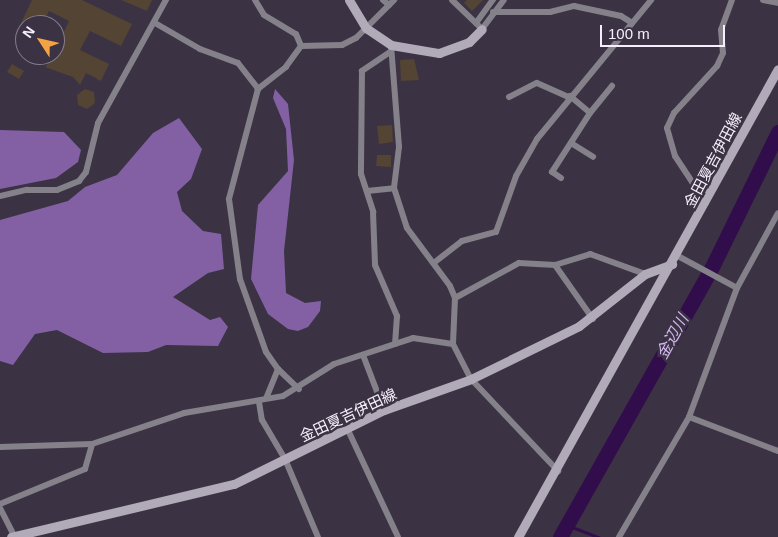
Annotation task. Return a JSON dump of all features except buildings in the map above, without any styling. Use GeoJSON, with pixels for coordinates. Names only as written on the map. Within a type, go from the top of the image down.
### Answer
{"type":"FeatureCollection","features":[{"type":"Feature","properties":{"kind":"main road"},"geometry":{"type":"LineString","coordinates":[[352,2],[366,28],[390,48],[439,53],[469,42],[479,26]]}},
{"type":"Feature","properties":{"kind":"main road","name":"金田夏吉伊田線"},"geometry":{"type":"LineString","coordinates":[[518,537],[558,471],[678,259],[778,69]]}},
{"type":"Feature","properties":{"kind":"main road","name":"金田夏吉伊田線"},"geometry":{"type":"LineString","coordinates":[[12,537],[28,535],[234,484],[384,410],[472,380],[593,319],[645,274],[678,259]]}},
{"type":"Feature","properties":{"kind":"street"},"geometry":{"type":"LineString","coordinates":[[0,196],[27,190],[57,190],[79,181],[86,172],[98,123],[166,0]]}},
{"type":"Feature","properties":{"kind":"street"},"geometry":{"type":"LineString","coordinates":[[255,0],[264,15],[296,34],[302,46]]}},
{"type":"Feature","properties":{"kind":"street"},"geometry":{"type":"LineString","coordinates":[[383,0],[389,5]]}},
{"type":"Feature","properties":{"kind":"street"},"geometry":{"type":"LineString","coordinates":[[299,389],[278,369],[266,352],[240,279],[229,219],[235,173],[258,89],[286,66],[302,46],[342,45],[366,28],[394,0]]}},
{"type":"Feature","properties":{"kind":"street"},"geometry":{"type":"LineString","coordinates":[[479,26],[493,0]]}},
{"type":"Feature","properties":{"kind":"street"},"geometry":{"type":"LineString","coordinates":[[479,26],[504,0]]}},
{"type":"Feature","properties":{"kind":"street"},"geometry":{"type":"LineString","coordinates":[[435,262],[462,241],[496,232],[520,170],[569,96],[651,0]]}},
{"type":"Feature","properties":{"kind":"street"},"geometry":{"type":"LineString","coordinates":[[706,204],[675,156],[667,128],[674,113],[717,66],[723,53],[721,30],[732,0]]}},
{"type":"Feature","properties":{"kind":"street"},"geometry":{"type":"LineString","coordinates":[[763,0],[778,3]]}},
{"type":"Feature","properties":{"kind":"street"},"geometry":{"type":"LineString","coordinates":[[457,2],[479,26]]}},
{"type":"Feature","properties":{"kind":"street"},"geometry":{"type":"LineString","coordinates":[[493,12],[550,12],[574,6],[622,16],[632,22]]}},
{"type":"Feature","properties":{"kind":"street"},"geometry":{"type":"LineString","coordinates":[[154,22],[200,49],[238,63],[253,77],[258,89]]}},
{"type":"Feature","properties":{"kind":"street"},"geometry":{"type":"LineString","coordinates":[[390,48],[399,146],[394,188],[407,228],[435,262],[455,298],[453,344],[472,380],[558,471]]}},
{"type":"Feature","properties":{"kind":"street"},"geometry":{"type":"LineString","coordinates":[[390,48],[362,71],[361,174],[375,224],[375,266],[397,316],[395,344]]}},
{"type":"Feature","properties":{"kind":"street"},"geometry":{"type":"LineString","coordinates":[[510,97],[537,83],[569,96],[590,113]]}},
{"type":"Feature","properties":{"kind":"street"},"geometry":{"type":"LineString","coordinates":[[561,178],[552,172],[590,113],[612,86]]}},
{"type":"Feature","properties":{"kind":"street"},"geometry":{"type":"LineString","coordinates":[[571,143],[593,157]]}},
{"type":"Feature","properties":{"kind":"street"},"geometry":{"type":"LineString","coordinates":[[367,191],[394,188]]}},
{"type":"Feature","properties":{"kind":"street"},"geometry":{"type":"LineString","coordinates":[[620,537],[689,417],[737,288],[778,212]]}},
{"type":"Feature","properties":{"kind":"street"},"geometry":{"type":"LineString","coordinates":[[455,298],[520,263],[556,265],[590,254],[645,274]]}},
{"type":"Feature","properties":{"kind":"street"},"geometry":{"type":"LineString","coordinates":[[678,259],[737,288]]}},
{"type":"Feature","properties":{"kind":"street"},"geometry":{"type":"LineString","coordinates":[[556,265],[593,319]]}},
{"type":"Feature","properties":{"kind":"street"},"geometry":{"type":"LineString","coordinates":[[0,447],[92,444],[184,413],[248,400],[259,402],[266,398],[299,389],[334,364],[395,344],[425,338],[453,344]]}},
{"type":"Feature","properties":{"kind":"street"},"geometry":{"type":"LineString","coordinates":[[363,355],[384,410]]}},
{"type":"Feature","properties":{"kind":"street"},"geometry":{"type":"LineString","coordinates":[[266,398],[278,369]]}},
{"type":"Feature","properties":{"kind":"street"},"geometry":{"type":"LineString","coordinates":[[259,402],[262,420],[285,459],[318,537]]}},
{"type":"Feature","properties":{"kind":"street"},"geometry":{"type":"LineString","coordinates":[[689,417],[778,451]]}},
{"type":"Feature","properties":{"kind":"street"},"geometry":{"type":"LineString","coordinates":[[347,428],[398,537]]}},
{"type":"Feature","properties":{"kind":"street"},"geometry":{"type":"LineString","coordinates":[[12,537],[0,506],[85,469],[92,444]]}},
{"type":"Feature","properties":{"kind":"shaded area"},"geometry":{"type":"Polygon","coordinates":[[[275,89],[288,104],[294,160],[284,251],[286,293],[305,303],[321,301],[320,311],[308,327],[298,331],[288,329],[268,314],[251,279],[258,205],[288,171],[286,129],[273,98],[275,89]]]}},
{"type":"Feature","properties":{"kind":"shaded area"},"geometry":{"type":"Polygon","coordinates":[[[179,118],[202,149],[191,179],[177,192],[182,211],[203,231],[221,234],[224,269],[208,273],[173,297],[210,320],[220,317],[228,327],[218,346],[166,345],[148,352],[103,353],[57,330],[35,334],[13,365],[0,361],[0,220],[68,201],[85,187],[117,175],[153,133],[179,118]]]}},
{"type":"Feature","properties":{"kind":"shaded area"},"geometry":{"type":"Polygon","coordinates":[[[0,130],[64,132],[81,150],[78,162],[56,178],[0,189],[0,130]]]}},
{"type":"Feature","properties":{"kind":"waterway","name":"金辺川"},"geometry":{"type":"LineString","coordinates":[[560,537],[710,271],[778,132]]}},
{"type":"Feature","properties":{"kind":"waterway"},"geometry":{"type":"LineString","coordinates":[[567,525],[599,537]]}}]}
